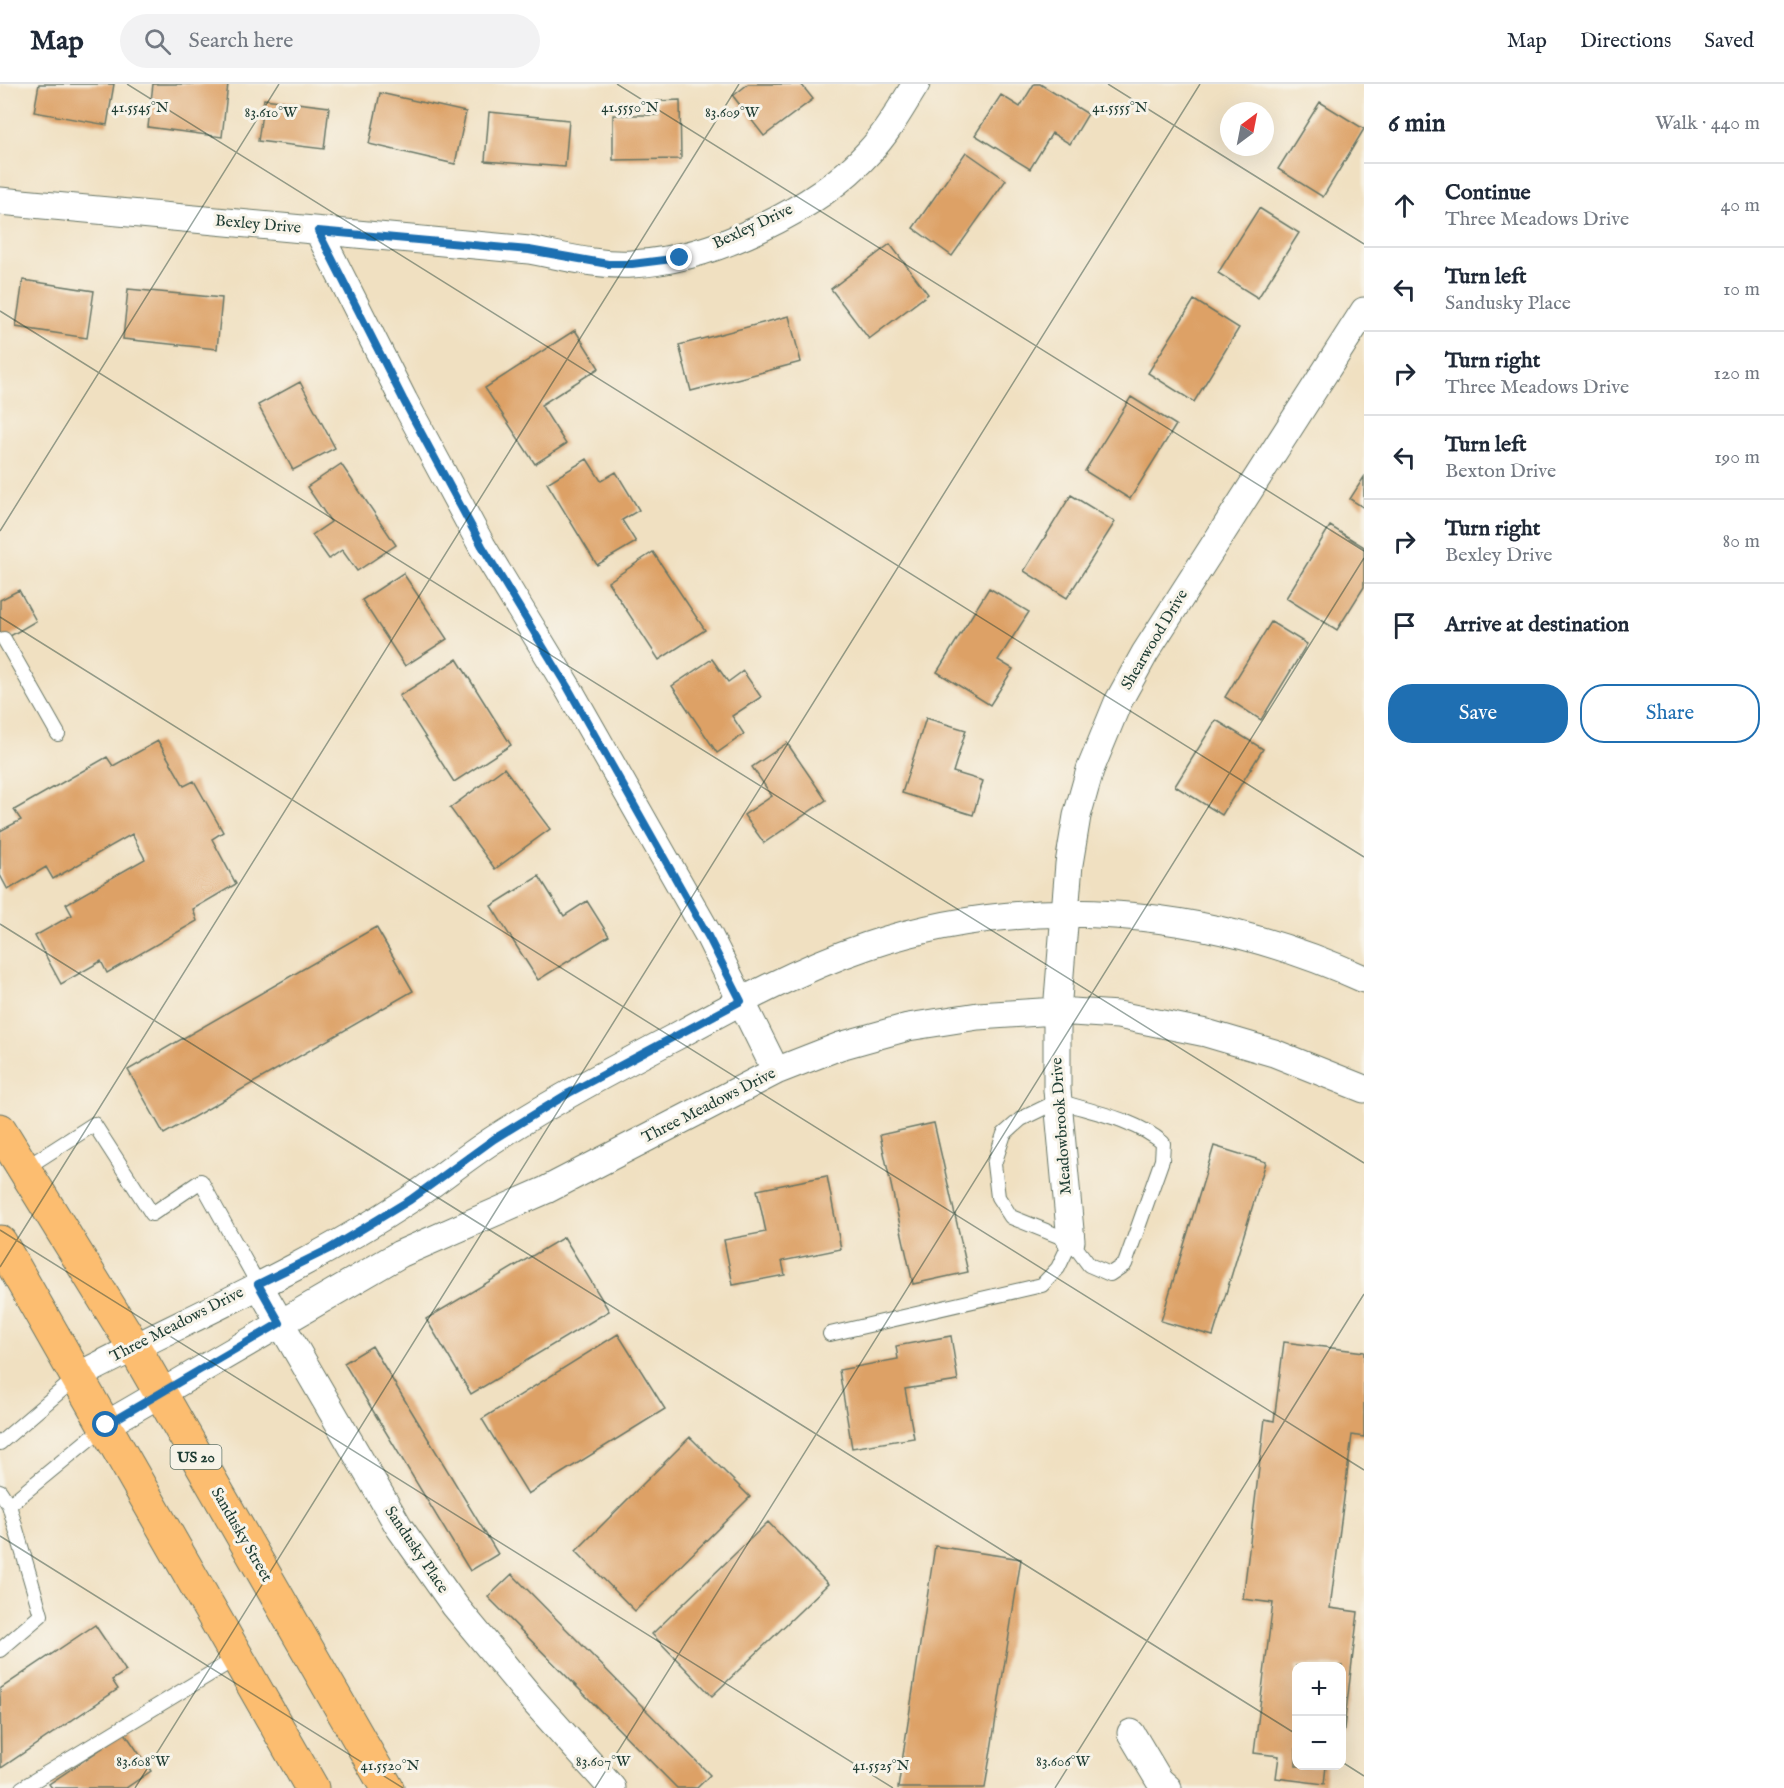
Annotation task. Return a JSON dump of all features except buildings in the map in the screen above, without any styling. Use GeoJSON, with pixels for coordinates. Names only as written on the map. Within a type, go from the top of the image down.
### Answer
{"type":"FeatureCollection","features":[{"type":"Feature","properties":{"kind":"main road","name":"Sandusky Street"},"geometry":{"type":"LineString","coordinates":[[0,1130],[134,1347],[387,1788]]}},
{"type":"Feature","properties":{"kind":"main road"},"geometry":{"type":"LineString","coordinates":[[0,1242],[312,1788]]}},
{"type":"Feature","properties":{"kind":"street","name":"Bexley Drive"},"geometry":{"type":"LineString","coordinates":[[0,201],[529,250],[608,264],[632,264],[680,258],[736,238],[814,197],[853,168],[871,151],[916,84]]}},
{"type":"Feature","properties":{"kind":"street"},"geometry":{"type":"LineString","coordinates":[[318,231],[404,401],[482,546],[568,688],[708,936],[777,1071]]}},
{"type":"Feature","properties":{"kind":"street","name":"Shearwood Drive"},"geometry":{"type":"LineString","coordinates":[[1057,1011],[1069,864],[1077,816],[1090,770],[1118,702],[1145,653],[1364,311]]}},
{"type":"Feature","properties":{"kind":"street","name":"Three Meadows Drive"},"geometry":{"type":"LineString","coordinates":[[78,1376],[329,1249],[410,1200],[494,1139],[569,1093],[741,1001],[796,974],[868,945],[939,927],[1010,916],[1065,913],[1179,920],[1250,936],[1319,959],[1364,979]]}},
{"type":"Feature","properties":{"kind":"street","name":"Three Meadows Drive"},"geometry":{"type":"LineString","coordinates":[[106,1425],[400,1254],[546,1190],[777,1071],[840,1046],[908,1027],[978,1016],[1057,1011],[1118,1015],[1206,1033],[1274,1053],[1364,1089]]}},
{"type":"Feature","properties":{"kind":"street","name":"Meadowbrook Drive"},"geometry":{"type":"LineString","coordinates":[[1057,1011],[1058,1101],[1071,1241]]}},
{"type":"Feature","properties":{"kind":"street","name":"Sandusky Place"},"geometry":{"type":"LineString","coordinates":[[258,1284],[399,1527],[454,1606],[532,1699],[612,1788]]}},
{"type":"Feature","properties":{"kind":"street"},"geometry":{"type":"LineString","coordinates":[[1131,1733],[1160,1780],[1168,1788]]}},
{"type":"Feature","properties":{"kind":"lane"},"geometry":{"type":"LineString","coordinates":[[4,639],[58,734]]}},
{"type":"Feature","properties":{"kind":"lane"},"geometry":{"type":"LineString","coordinates":[[1058,1101],[1140,1129],[1163,1143],[1162,1160],[1125,1264],[1110,1274],[1089,1265],[1071,1241],[1011,1217],[998,1197],[994,1164],[1004,1134],[1022,1119],[1058,1101]]}},
{"type":"Feature","properties":{"kind":"lane"},"geometry":{"type":"LineString","coordinates":[[24,1169],[94,1124],[152,1214],[201,1181],[258,1284]]}},
{"type":"Feature","properties":{"kind":"lane"},"geometry":{"type":"LineString","coordinates":[[830,1334],[1042,1285],[1058,1268],[1071,1241]]}},
{"type":"Feature","properties":{"kind":"lane"},"geometry":{"type":"LineString","coordinates":[[0,1443],[78,1376]]}},
{"type":"Feature","properties":{"kind":"lane"},"geometry":{"type":"LineString","coordinates":[[9,1505],[106,1425]]}},
{"type":"Feature","properties":{"kind":"lane"},"geometry":{"type":"LineString","coordinates":[[0,1491],[9,1505],[41,1615],[0,1650]]}},
{"type":"Feature","properties":{"kind":"lane"},"geometry":{"type":"LineString","coordinates":[[22,1788],[238,1657]]}},
{"type":"Feature","properties":{"kind":"route"},"geometry":{"type":"LineString","coordinates":[[106,1425],[280,1323],[258,1284],[329,1249],[410,1200],[494,1139],[569,1093],[741,1001],[708,936],[568,688],[482,546],[404,401],[318,231],[529,250],[608,264],[632,264],[680,258]]}}]}
